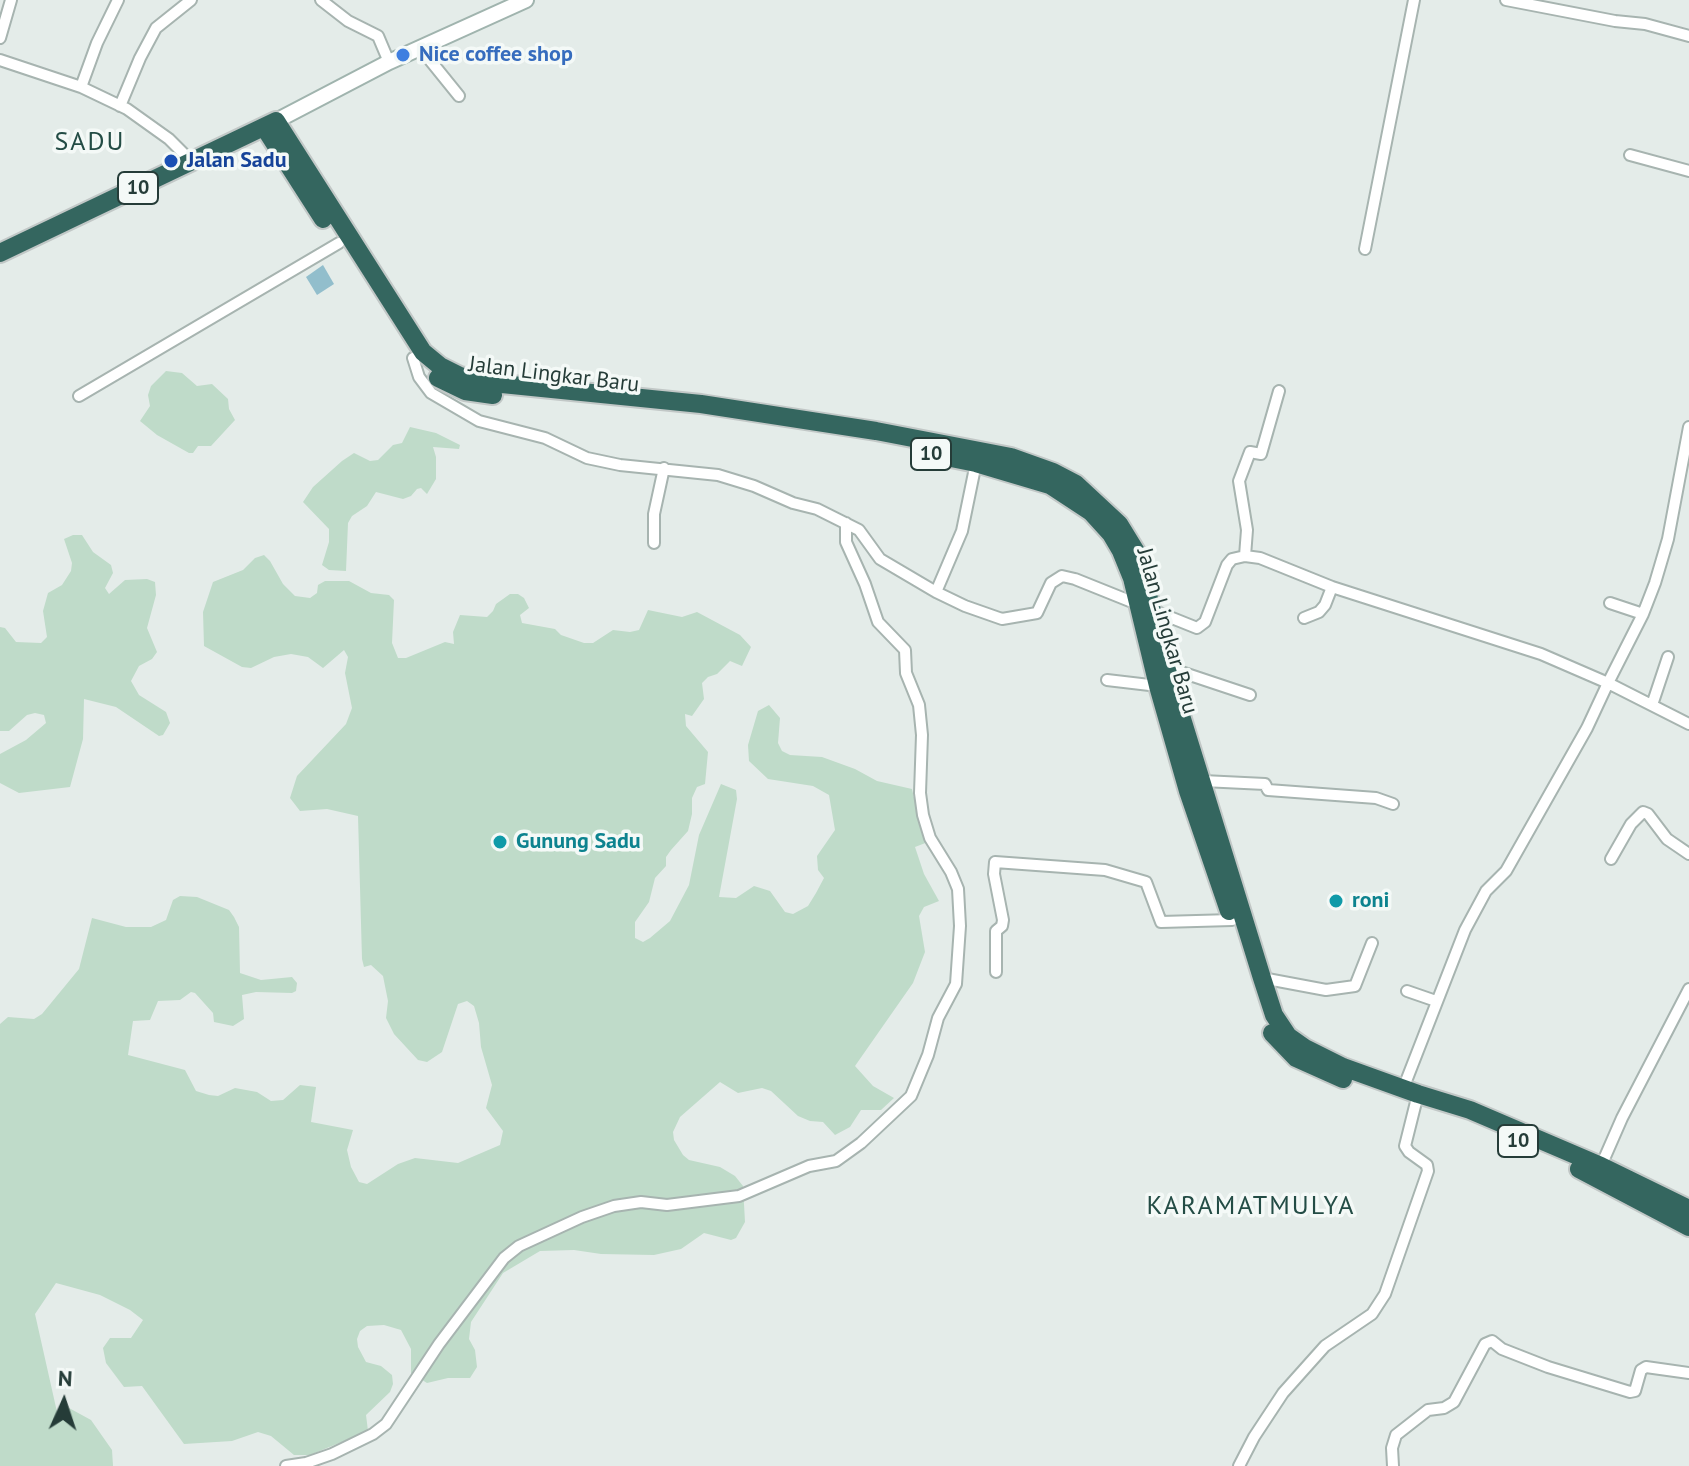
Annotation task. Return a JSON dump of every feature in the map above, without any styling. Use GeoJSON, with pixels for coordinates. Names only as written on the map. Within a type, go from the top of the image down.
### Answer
{"type":"FeatureCollection","features":[{"type":"Feature","properties":{"kind":"highway","name":"10"},"geometry":{"type":"LineString","coordinates":[[0,253],[270,124]]}},
{"type":"Feature","properties":{"kind":"highway","name":"Jalan Lingkar Baru"},"geometry":{"type":"LineString","coordinates":[[270,124],[339,243],[413,358],[437,377],[465,391],[700,416],[874,443],[976,463],[1050,485],[1091,512],[1111,534],[1121,551],[1145,607],[1203,781],[1274,1015],[1288,1036],[1343,1067],[1554,1156],[1689,1227]]}},
{"type":"Feature","properties":{"kind":"highway","name":"Jalan Lingkar Baru"},"geometry":{"type":"LineString","coordinates":[[270,124],[423,352],[440,366],[474,380],[701,404],[876,431],[1011,457],[1076,484],[1119,524],[1138,555],[1158,686],[1188,791],[1260,1009],[1269,1029],[1284,1047],[1296,1058],[1337,1077],[1470,1110],[1601,1166],[1689,1209]]}},
{"type":"Feature","properties":{"kind":"main road"},"geometry":{"type":"LineString","coordinates":[[270,124],[389,62],[520,1]]}},
{"type":"Feature","properties":{"kind":"street"},"geometry":{"type":"LineString","coordinates":[[0,38],[11,0]]}},
{"type":"Feature","properties":{"kind":"street"},"geometry":{"type":"LineString","coordinates":[[81,87],[97,43],[118,0]]}},
{"type":"Feature","properties":{"kind":"street"},"geometry":{"type":"LineString","coordinates":[[120,106],[156,28],[191,0]]}},
{"type":"Feature","properties":{"kind":"street"},"geometry":{"type":"LineString","coordinates":[[321,0],[348,21],[378,36],[389,62]]}},
{"type":"Feature","properties":{"kind":"street"},"geometry":{"type":"LineString","coordinates":[[1365,249],[1414,0]]}},
{"type":"Feature","properties":{"kind":"street"},"geometry":{"type":"LineString","coordinates":[[1506,0],[1645,24],[1689,36]]}},
{"type":"Feature","properties":{"kind":"street"},"geometry":{"type":"LineString","coordinates":[[421,49],[459,96]]}},
{"type":"Feature","properties":{"kind":"street"},"geometry":{"type":"LineString","coordinates":[[1,63],[81,87],[120,106],[169,139],[192,162]]}},
{"type":"Feature","properties":{"kind":"street"},"geometry":{"type":"LineString","coordinates":[[1630,155],[1689,171]]}},
{"type":"Feature","properties":{"kind":"street"},"geometry":{"type":"LineString","coordinates":[[79,396],[339,243]]}},
{"type":"Feature","properties":{"kind":"street"},"geometry":{"type":"LineString","coordinates":[[413,358],[419,377],[431,393],[488,425],[545,438],[587,458],[620,465],[718,475],[817,509],[859,530],[880,559],[936,592],[1002,619],[1037,613],[1051,583],[1062,576],[1192,627],[1202,626],[1232,559],[1245,556],[1260,558],[1332,587],[1541,654],[1608,683],[1689,724]]}},
{"type":"Feature","properties":{"kind":"street"},"geometry":{"type":"LineString","coordinates":[[1245,556],[1247,530],[1239,481],[1250,452],[1261,454],[1279,391]]}},
{"type":"Feature","properties":{"kind":"street"},"geometry":{"type":"LineString","coordinates":[[1239,1466],[1283,1393],[1325,1346],[1372,1314],[1385,1294],[1428,1168],[1405,1146],[1412,1096],[1436,1001],[1475,911],[1486,891],[1506,871],[1587,728],[1643,614],[1668,539],[1689,427]]}},
{"type":"Feature","properties":{"kind":"street"},"geometry":{"type":"LineString","coordinates":[[936,592],[962,531],[976,463]]}},
{"type":"Feature","properties":{"kind":"street"},"geometry":{"type":"LineString","coordinates":[[654,543],[654,514],[664,468]]}},
{"type":"Feature","properties":{"kind":"street"},"geometry":{"type":"LineString","coordinates":[[286,1466],[332,1454],[373,1434],[386,1424],[439,1344],[504,1258],[532,1239],[614,1206],[641,1202],[667,1205],[739,1196],[809,1166],[836,1161],[861,1143],[911,1096],[928,1055],[938,1018],[956,984],[960,926],[958,889],[930,838],[923,815],[920,793],[921,720],[919,705],[906,673],[905,650],[878,622],[846,542],[846,523]]}},
{"type":"Feature","properties":{"kind":"street"},"geometry":{"type":"LineString","coordinates":[[1304,618],[1319,612],[1332,587]]}},
{"type":"Feature","properties":{"kind":"street"},"geometry":{"type":"LineString","coordinates":[[1610,603],[1643,614]]}},
{"type":"Feature","properties":{"kind":"street"},"geometry":{"type":"LineString","coordinates":[[1652,705],[1668,657]]}},
{"type":"Feature","properties":{"kind":"street"},"geometry":{"type":"LineString","coordinates":[[1166,667],[1250,695]]}},
{"type":"Feature","properties":{"kind":"street"},"geometry":{"type":"LineString","coordinates":[[1107,680],[1158,686]]}},
{"type":"Feature","properties":{"kind":"street"},"geometry":{"type":"LineString","coordinates":[[1203,781],[1265,784],[1268,790],[1376,798],[1393,804]]}},
{"type":"Feature","properties":{"kind":"street"},"geometry":{"type":"LineString","coordinates":[[1611,859],[1631,824],[1643,812],[1648,814],[1667,839],[1689,854]]}},
{"type":"Feature","properties":{"kind":"street"},"geometry":{"type":"LineString","coordinates":[[996,972],[996,931],[1003,920],[994,874],[995,862],[1089,867],[1132,877],[1148,885],[1161,922],[1232,920]]}},
{"type":"Feature","properties":{"kind":"street"},"geometry":{"type":"LineString","coordinates":[[1262,978],[1326,990],[1355,986],[1372,943]]}},
{"type":"Feature","properties":{"kind":"street"},"geometry":{"type":"LineString","coordinates":[[1601,1166],[1622,1118],[1689,989]]}},
{"type":"Feature","properties":{"kind":"street"},"geometry":{"type":"LineString","coordinates":[[1407,991],[1436,1001]]}},
{"type":"Feature","properties":{"kind":"street"},"geometry":{"type":"LineString","coordinates":[[1393,1466],[1392,1448],[1396,1435],[1428,1410],[1444,1408],[1454,1402],[1485,1344],[1492,1341],[1502,1349],[1537,1362],[1630,1392],[1635,1391],[1641,1370],[1646,1367],[1689,1373]]}},
{"type":"Feature","properties":{"kind":"green space"},"geometry":{"type":"Polygon","coordinates":[[[166,371],[182,373],[197,386],[212,384],[228,399],[235,420],[211,446],[198,446],[193,453],[189,453],[157,435],[140,421],[150,406],[148,395],[151,386],[166,371]]]}},
{"type":"Feature","properties":{"kind":"green space"},"geometry":{"type":"Polygon","coordinates":[[[410,427],[436,433],[460,445],[459,449],[433,447],[436,479],[427,494],[421,488],[403,499],[376,492],[367,506],[352,516],[348,523],[346,571],[329,570],[322,565],[329,542],[329,529],[303,502],[313,487],[342,461],[354,453],[370,461],[378,460],[393,445],[402,443],[410,427]]]}},
{"type":"Feature","properties":{"kind":"green space"},"geometry":{"type":"Polygon","coordinates":[[[82,535],[93,552],[111,565],[113,573],[105,588],[109,594],[125,580],[147,579],[155,582],[156,595],[147,628],[157,652],[152,659],[139,666],[131,681],[139,695],[166,712],[170,723],[163,735],[159,736],[116,707],[84,699],[83,739],[70,787],[19,793],[0,783],[0,754],[26,740],[46,723],[44,715],[35,713],[27,715],[9,731],[0,731],[0,627],[5,628],[16,642],[41,643],[47,637],[43,611],[48,593],[62,585],[71,571],[72,563],[64,539],[82,535]]]}},
{"type":"Feature","properties":{"kind":"green space"},"geometry":{"type":"Polygon","coordinates":[[[264,555],[295,596],[310,598],[317,593],[318,585],[325,581],[349,581],[371,593],[389,595],[394,600],[392,643],[398,658],[406,658],[445,642],[454,644],[453,632],[460,615],[487,617],[496,604],[510,594],[524,598],[529,608],[520,615],[522,623],[555,629],[561,635],[584,643],[593,643],[613,630],[639,630],[648,610],[682,617],[697,612],[740,635],[751,647],[742,666],[730,661],[717,674],[708,677],[702,683],[704,699],[692,716],[685,714],[686,726],[708,752],[705,784],[697,787],[692,798],[688,831],[666,857],[666,866],[655,878],[649,902],[635,922],[635,938],[643,942],[670,921],[689,885],[699,835],[721,784],[736,790],[737,799],[719,897],[736,898],[754,886],[770,891],[785,912],[793,914],[808,906],[816,893],[824,878],[818,870],[817,856],[835,830],[829,795],[813,786],[768,779],[749,761],[748,745],[758,711],[769,705],[780,718],[778,743],[782,751],[790,755],[822,757],[877,781],[912,789],[928,842],[915,847],[924,874],[939,901],[924,907],[919,916],[925,952],[913,983],[855,1066],[873,1086],[894,1098],[881,1110],[861,1110],[850,1127],[835,1135],[823,1122],[798,1116],[771,1091],[762,1088],[738,1093],[720,1082],[680,1117],[673,1132],[674,1140],[689,1160],[720,1167],[735,1176],[743,1186],[745,1222],[736,1238],[731,1240],[704,1233],[681,1249],[654,1255],[540,1251],[503,1273],[471,1322],[469,1339],[475,1350],[477,1367],[470,1378],[448,1378],[427,1383],[411,1373],[411,1349],[401,1330],[384,1325],[367,1326],[360,1331],[358,1347],[366,1362],[381,1366],[392,1375],[390,1392],[366,1415],[368,1431],[310,1455],[294,1455],[271,1436],[258,1432],[232,1441],[184,1444],[142,1386],[124,1387],[106,1363],[103,1348],[110,1338],[131,1338],[143,1320],[100,1295],[56,1283],[35,1314],[57,1412],[69,1408],[91,1420],[112,1450],[113,1466],[0,1466],[0,1024],[8,1017],[34,1019],[42,1014],[79,969],[92,918],[126,927],[151,927],[166,920],[173,900],[180,896],[197,897],[229,910],[234,917],[239,927],[240,973],[261,980],[292,977],[297,983],[296,991],[292,993],[256,992],[242,995],[244,1019],[233,1026],[214,1022],[213,1013],[195,993],[191,992],[180,1000],[158,1001],[150,1020],[133,1021],[128,1055],[185,1070],[196,1091],[209,1095],[218,1096],[235,1088],[257,1092],[271,1101],[283,1100],[300,1085],[316,1087],[311,1122],[353,1130],[347,1150],[351,1167],[359,1182],[367,1184],[398,1164],[415,1158],[458,1163],[500,1145],[503,1131],[486,1108],[492,1085],[474,1006],[467,1001],[458,1004],[442,1052],[427,1062],[418,1060],[394,1034],[386,1018],[388,1001],[383,976],[371,965],[364,967],[362,959],[358,816],[327,809],[300,811],[290,798],[297,776],[346,724],[352,708],[345,673],[348,657],[344,650],[323,668],[308,657],[291,654],[274,657],[251,668],[242,667],[204,646],[203,612],[213,582],[243,570],[255,558],[264,555]]]}},
{"type":"Feature","properties":{"kind":"water"},"geometry":{"type":"Polygon","coordinates":[[[323,265],[334,284],[317,295],[306,277],[323,265]]]}},
{"type":"Feature","properties":{"kind":"place","name":"Nice coffee shop"},"geometry":{"type":"Point","coordinates":[403,55]}},
{"type":"Feature","properties":{"kind":"place","name":"Jalan Sadu"},"geometry":{"type":"Point","coordinates":[171,161]}},
{"type":"Feature","properties":{"kind":"place","name":"Gunung Sadu"},"geometry":{"type":"Point","coordinates":[500,842]}},
{"type":"Feature","properties":{"kind":"place","name":"roni"},"geometry":{"type":"Point","coordinates":[1336,901]}},
{"type":"Feature","properties":{"kind":"district","name":"SADU"},"geometry":{"type":"Point","coordinates":[90,143]}},
{"type":"Feature","properties":{"kind":"district","name":"KARAMATMULYA"},"geometry":{"type":"Point","coordinates":[1251,1207]}}]}
